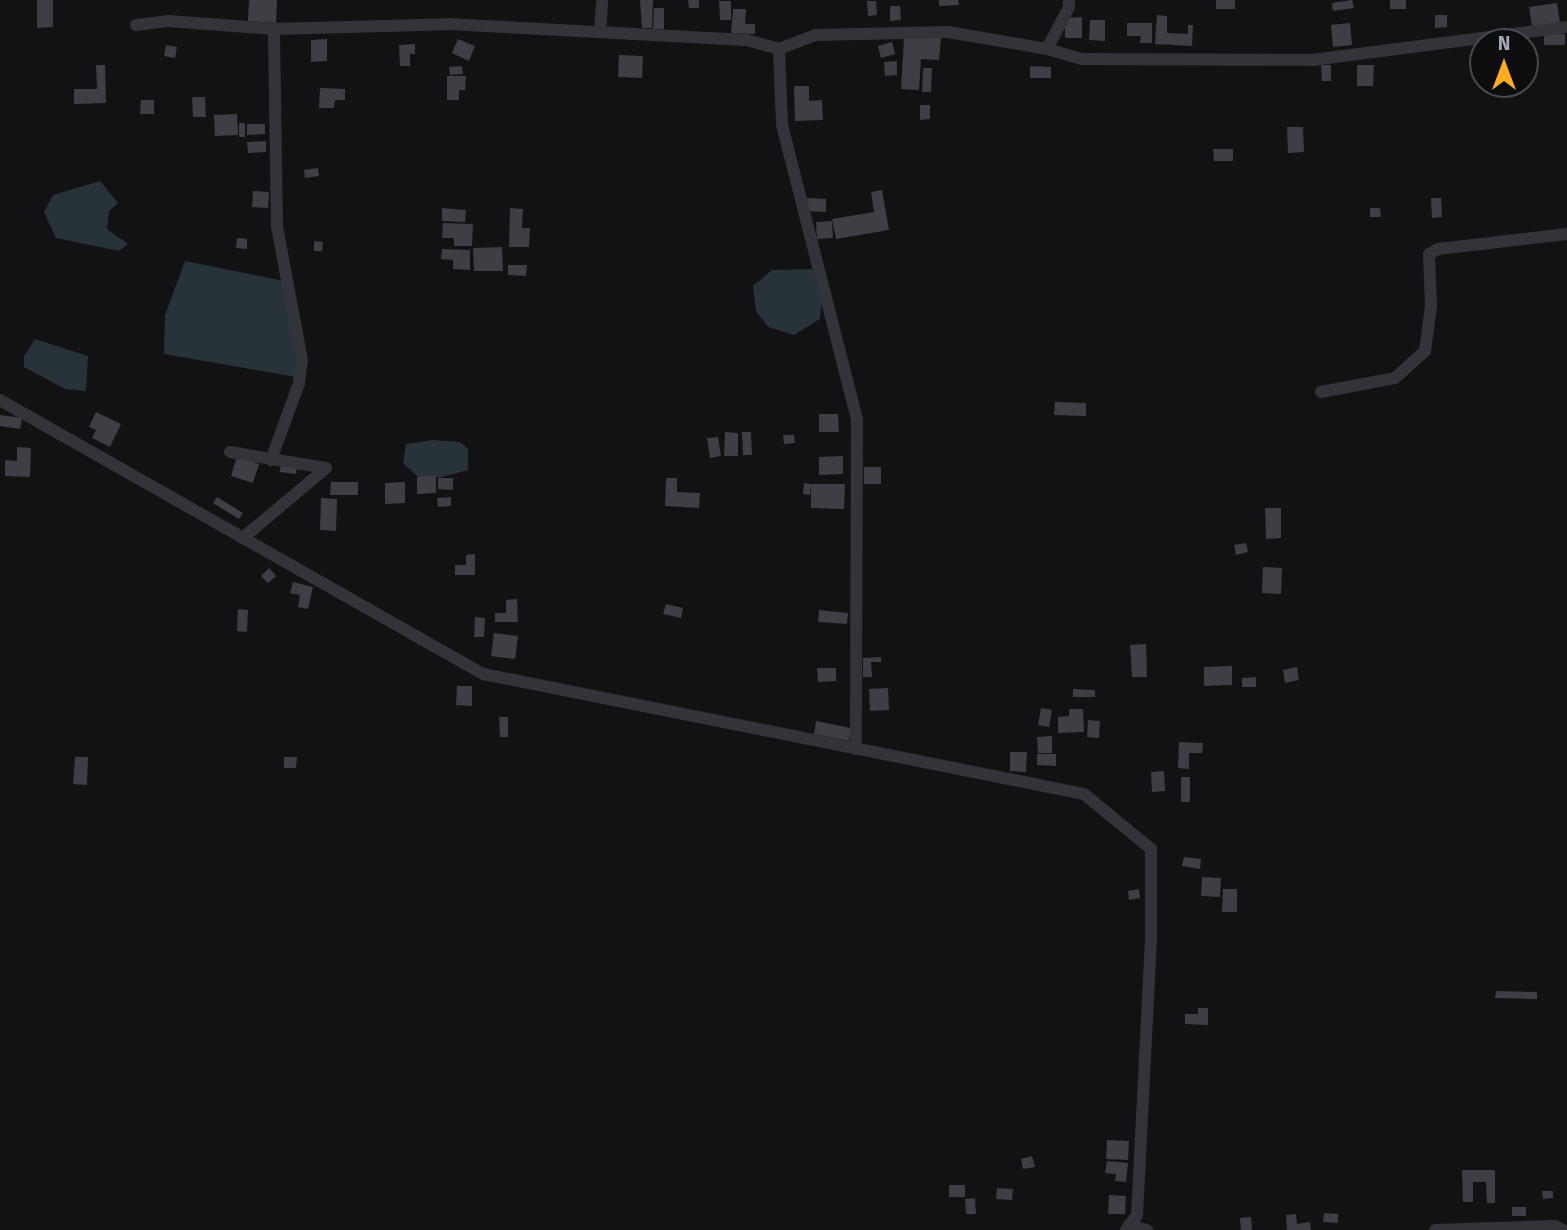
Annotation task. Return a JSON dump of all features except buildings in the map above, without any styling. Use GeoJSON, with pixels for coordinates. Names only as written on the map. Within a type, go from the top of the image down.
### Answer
{"type":"FeatureCollection","features":[{"type":"Feature","properties":{"kind":"street"},"geometry":{"type":"LineString","coordinates":[[600,32],[602,0]]}},
{"type":"Feature","properties":{"kind":"street"},"geometry":{"type":"LineString","coordinates":[[1047,50],[1069,7],[1069,0]]}},
{"type":"Feature","properties":{"kind":"street"},"geometry":{"type":"LineString","coordinates":[[136,25],[168,21],[274,29],[448,24],[746,40],[779,49],[816,35],[947,32],[1082,59],[1312,60],[1567,27]]}},
{"type":"Feature","properties":{"kind":"street"},"geometry":{"type":"LineString","coordinates":[[271,460],[299,383],[302,359],[277,227],[274,29]]}},
{"type":"Feature","properties":{"kind":"street"},"geometry":{"type":"LineString","coordinates":[[779,49],[782,125],[857,419],[856,749]]}},
{"type":"Feature","properties":{"kind":"street"},"geometry":{"type":"LineString","coordinates":[[1321,392],[1395,378],[1425,351],[1430,306],[1429,254],[1437,249],[1567,234]]}},
{"type":"Feature","properties":{"kind":"street"},"geometry":{"type":"LineString","coordinates":[[0,400],[483,674],[1084,794],[1151,849],[1151,939],[1137,1215],[1128,1228],[1147,1230]]}},
{"type":"Feature","properties":{"kind":"street"},"geometry":{"type":"LineString","coordinates":[[230,452],[326,468],[243,538]]}},
{"type":"Feature","properties":{"kind":"street"},"geometry":{"type":"LineString","coordinates":[[1435,1230],[1555,1226],[1563,1230]]}},
{"type":"Feature","properties":{"kind":"shaded area"},"geometry":{"type":"Polygon","coordinates":[[[100,181],[118,203],[109,211],[107,229],[128,244],[119,251],[56,238],[44,212],[53,195],[100,181]]]}},
{"type":"Feature","properties":{"kind":"shaded area"},"geometry":{"type":"Polygon","coordinates":[[[185,261],[284,281],[295,342],[296,377],[164,354],[165,315],[185,261]]]}},
{"type":"Feature","properties":{"kind":"shaded area"},"geometry":{"type":"Polygon","coordinates":[[[812,269],[823,293],[820,319],[794,335],[768,327],[756,311],[753,286],[772,270],[812,269]]]}},
{"type":"Feature","properties":{"kind":"shaded area"},"geometry":{"type":"Polygon","coordinates":[[[35,339],[88,356],[86,391],[65,389],[24,367],[24,356],[35,339]]]}},
{"type":"Feature","properties":{"kind":"shaded area"},"geometry":{"type":"Polygon","coordinates":[[[433,440],[460,442],[468,449],[468,470],[442,477],[418,477],[403,463],[406,444],[433,440]]]}}]}
